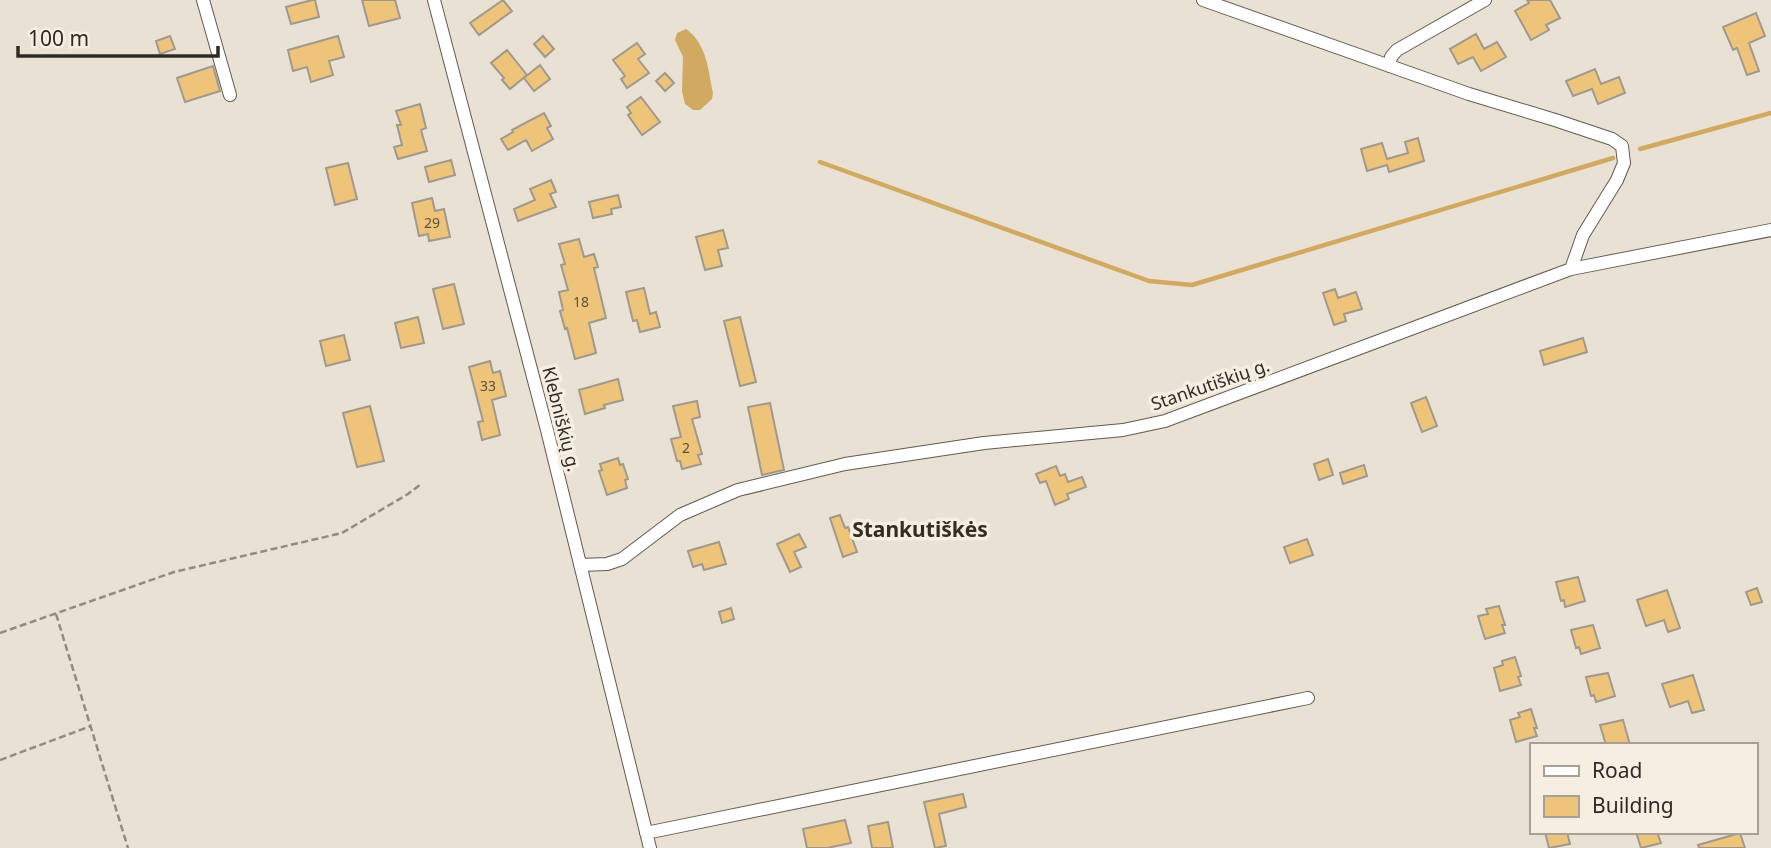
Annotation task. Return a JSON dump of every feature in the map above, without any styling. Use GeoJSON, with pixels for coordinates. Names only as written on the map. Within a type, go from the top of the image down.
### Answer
{"type":"FeatureCollection","features":[{"type":"Feature","properties":{"kind":"street"},"geometry":{"type":"LineString","coordinates":[[203,0],[230,95]]}},
{"type":"Feature","properties":{"kind":"street","name":"Klebniškių g."},"geometry":{"type":"LineString","coordinates":[[434,0],[547,430],[650,848]]}},
{"type":"Feature","properties":{"kind":"street"},"geometry":{"type":"LineString","coordinates":[[1203,0],[1469,94],[1612,139],[1622,146],[1624,163],[1617,180],[1583,235],[1571,269]]}},
{"type":"Feature","properties":{"kind":"street"},"geometry":{"type":"LineString","coordinates":[[1389,66],[1396,50],[1485,0]]}},
{"type":"Feature","properties":{"kind":"street","name":"Stankutiškių g."},"geometry":{"type":"LineString","coordinates":[[580,565],[607,564],[622,559],[680,514],[738,490],[845,464],[984,443],[1123,430],[1165,421],[1571,269],[1771,230]]}},
{"type":"Feature","properties":{"kind":"street"},"geometry":{"type":"LineString","coordinates":[[646,834],[1308,698]]}},
{"type":"Feature","properties":{"kind":"path"},"geometry":{"type":"LineString","coordinates":[[0,633],[174,572],[342,533],[421,484]]}},
{"type":"Feature","properties":{"kind":"path"},"geometry":{"type":"LineString","coordinates":[[56,613],[128,848]]}},
{"type":"Feature","properties":{"kind":"path"},"geometry":{"type":"LineString","coordinates":[[0,760],[91,726]]}},
{"type":"Feature","properties":{"kind":"shaded area"},"geometry":{"type":"Polygon","coordinates":[[[686,29],[702,50],[713,93],[712,99],[700,110],[693,110],[685,104],[682,91],[683,57],[675,40],[677,33],[686,29]]]}},
{"type":"Feature","properties":{"kind":"building"},"geometry":{"type":"Polygon","coordinates":[[[315,0],[319,17],[291,24],[286,7],[315,0]]]}},
{"type":"Feature","properties":{"kind":"building"},"geometry":{"type":"Polygon","coordinates":[[[362,0],[395,0],[400,18],[369,26],[362,0]]]}},
{"type":"Feature","properties":{"kind":"building"},"geometry":{"type":"Polygon","coordinates":[[[503,0],[512,11],[479,35],[470,23],[503,0]]]}},
{"type":"Feature","properties":{"kind":"building"},"geometry":{"type":"Polygon","coordinates":[[[1527,0],[1550,0],[1560,18],[1546,25],[1549,30],[1531,40],[1515,11],[1529,3],[1527,0]]]}},
{"type":"Feature","properties":{"kind":"building"},"geometry":{"type":"Polygon","coordinates":[[[1756,13],[1765,36],[1749,43],[1759,71],[1747,75],[1737,48],[1733,50],[1723,27],[1756,13]]]}},
{"type":"Feature","properties":{"kind":"building"},"geometry":{"type":"Polygon","coordinates":[[[1476,34],[1484,49],[1497,42],[1506,57],[1481,71],[1473,57],[1458,64],[1450,49],[1476,34]]]}},
{"type":"Feature","properties":{"kind":"building"},"geometry":{"type":"Polygon","coordinates":[[[170,36],[175,49],[160,54],[156,41],[170,36]]]}},
{"type":"Feature","properties":{"kind":"building"},"geometry":{"type":"Polygon","coordinates":[[[338,36],[344,57],[329,61],[333,75],[311,82],[307,67],[293,71],[288,50],[338,36]]]}},
{"type":"Feature","properties":{"kind":"building"},"geometry":{"type":"Polygon","coordinates":[[[543,36],[554,49],[545,57],[534,44],[543,36]]]}},
{"type":"Feature","properties":{"kind":"building"},"geometry":{"type":"Polygon","coordinates":[[[637,43],[645,54],[638,59],[649,73],[627,88],[621,79],[625,76],[613,60],[637,43]]]}},
{"type":"Feature","properties":{"kind":"building"},"geometry":{"type":"Polygon","coordinates":[[[507,50],[527,75],[510,89],[491,63],[507,50]]]}},
{"type":"Feature","properties":{"kind":"building"},"geometry":{"type":"Polygon","coordinates":[[[540,65],[550,79],[534,91],[524,78],[540,65]]]}},
{"type":"Feature","properties":{"kind":"building"},"geometry":{"type":"Polygon","coordinates":[[[213,66],[220,91],[185,102],[177,78],[213,66]]]}},
{"type":"Feature","properties":{"kind":"building"},"geometry":{"type":"Polygon","coordinates":[[[1595,69],[1601,84],[1619,77],[1625,93],[1598,104],[1592,89],[1573,96],[1566,81],[1595,69]]]}},
{"type":"Feature","properties":{"kind":"building"},"geometry":{"type":"Polygon","coordinates":[[[665,73],[674,83],[665,91],[656,81],[665,73]]]}},
{"type":"Feature","properties":{"kind":"building"},"geometry":{"type":"Polygon","coordinates":[[[641,97],[660,122],[642,135],[628,115],[631,113],[627,107],[641,97]]]}},
{"type":"Feature","properties":{"kind":"building"},"geometry":{"type":"Polygon","coordinates":[[[420,104],[426,128],[421,130],[427,151],[398,159],[394,147],[402,145],[397,125],[401,125],[396,111],[420,104]]]}},
{"type":"Feature","properties":{"kind":"building"},"geometry":{"type":"Polygon","coordinates":[[[544,113],[551,126],[547,128],[553,139],[532,151],[526,140],[508,150],[501,139],[544,113]]]}},
{"type":"Feature","properties":{"kind":"building"},"geometry":{"type":"Polygon","coordinates":[[[1418,138],[1424,161],[1389,172],[1387,165],[1367,171],[1361,149],[1382,143],[1387,159],[1408,153],[1405,142],[1418,138]]]}},
{"type":"Feature","properties":{"kind":"building"},"geometry":{"type":"Polygon","coordinates":[[[451,160],[455,175],[429,182],[425,167],[451,160]]]}},
{"type":"Feature","properties":{"kind":"building"},"geometry":{"type":"Polygon","coordinates":[[[348,163],[357,199],[335,205],[326,168],[348,163]]]}},
{"type":"Feature","properties":{"kind":"building"},"geometry":{"type":"Polygon","coordinates":[[[551,180],[556,192],[550,194],[556,207],[518,221],[514,209],[535,200],[530,189],[551,180]]]}},
{"type":"Feature","properties":{"kind":"building"},"geometry":{"type":"Polygon","coordinates":[[[618,195],[621,207],[611,209],[612,214],[593,218],[589,202],[618,195]]]}},
{"type":"Feature","properties":{"kind":"building"},"geometry":{"type":"Polygon","coordinates":[[[432,198],[435,211],[444,209],[450,237],[429,241],[428,234],[419,236],[412,203],[432,198]]]}},
{"type":"Feature","properties":{"kind":"building"},"geometry":{"type":"Polygon","coordinates":[[[723,230],[728,248],[718,250],[722,266],[705,270],[696,237],[723,230]]]}},
{"type":"Feature","properties":{"kind":"building"},"geometry":{"type":"Polygon","coordinates":[[[579,239],[584,257],[594,254],[598,267],[594,268],[606,318],[589,323],[596,353],[575,359],[560,311],[563,310],[559,292],[568,290],[559,244],[579,239]]]}},
{"type":"Feature","properties":{"kind":"building"},"geometry":{"type":"Polygon","coordinates":[[[454,284],[464,324],[443,329],[433,289],[454,284]]]}},
{"type":"Feature","properties":{"kind":"building"},"geometry":{"type":"Polygon","coordinates":[[[644,288],[650,314],[656,312],[660,327],[640,332],[637,320],[633,321],[626,292],[644,288]]]}},
{"type":"Feature","properties":{"kind":"building"},"geometry":{"type":"Polygon","coordinates":[[[1335,289],[1338,298],[1356,292],[1362,309],[1344,314],[1346,321],[1334,325],[1323,293],[1335,289]]]}},
{"type":"Feature","properties":{"kind":"building"},"geometry":{"type":"Polygon","coordinates":[[[418,317],[424,343],[401,348],[395,323],[418,317]]]}},
{"type":"Feature","properties":{"kind":"building"},"geometry":{"type":"Polygon","coordinates":[[[740,317],[756,382],[740,386],[724,321],[740,317]]]}},
{"type":"Feature","properties":{"kind":"building"},"geometry":{"type":"Polygon","coordinates":[[[344,335],[350,360],[326,366],[320,341],[344,335]]]}},
{"type":"Feature","properties":{"kind":"building"},"geometry":{"type":"Polygon","coordinates":[[[1583,338],[1587,352],[1544,365],[1540,351],[1583,338]]]}},
{"type":"Feature","properties":{"kind":"building"},"geometry":{"type":"Polygon","coordinates":[[[490,361],[493,373],[500,371],[506,396],[492,400],[500,435],[482,440],[478,422],[483,421],[469,367],[490,361]]]}},
{"type":"Feature","properties":{"kind":"building"},"geometry":{"type":"Polygon","coordinates":[[[618,379],[623,400],[585,414],[579,390],[618,379]]]}},
{"type":"Feature","properties":{"kind":"building"},"geometry":{"type":"Polygon","coordinates":[[[1426,397],[1437,426],[1422,432],[1411,403],[1426,397]]]}},
{"type":"Feature","properties":{"kind":"building"},"geometry":{"type":"Polygon","coordinates":[[[697,401],[700,417],[692,419],[702,454],[698,455],[701,464],[682,469],[671,439],[681,437],[673,406],[697,401]]]}},
{"type":"Feature","properties":{"kind":"building"},"geometry":{"type":"Polygon","coordinates":[[[770,403],[784,470],[762,475],[748,407],[770,403]]]}},
{"type":"Feature","properties":{"kind":"building"},"geometry":{"type":"Polygon","coordinates":[[[370,406],[384,461],[357,467],[343,413],[370,406]]]}},
{"type":"Feature","properties":{"kind":"building"},"geometry":{"type":"Polygon","coordinates":[[[618,458],[628,479],[625,480],[627,488],[607,495],[599,471],[602,470],[600,464],[618,458]]]}},
{"type":"Feature","properties":{"kind":"building"},"geometry":{"type":"Polygon","coordinates":[[[1328,459],[1333,475],[1319,480],[1314,464],[1328,459]]]}},
{"type":"Feature","properties":{"kind":"building"},"geometry":{"type":"Polygon","coordinates":[[[1364,465],[1367,476],[1343,484],[1340,473],[1364,465]]]}},
{"type":"Feature","properties":{"kind":"building"},"geometry":{"type":"Polygon","coordinates":[[[1056,466],[1060,476],[1065,474],[1068,482],[1082,477],[1086,487],[1067,494],[1069,499],[1055,505],[1046,481],[1040,483],[1036,474],[1056,466]]]}},
{"type":"Feature","properties":{"kind":"building"},"geometry":{"type":"Polygon","coordinates":[[[840,515],[845,528],[848,527],[857,552],[843,557],[830,518],[840,515]]]}},
{"type":"Feature","properties":{"kind":"building"},"geometry":{"type":"Polygon","coordinates":[[[799,534],[806,547],[794,552],[801,567],[790,572],[777,544],[799,534]]]}},
{"type":"Feature","properties":{"kind":"building"},"geometry":{"type":"Polygon","coordinates":[[[1307,539],[1313,555],[1290,563],[1284,547],[1307,539]]]}},
{"type":"Feature","properties":{"kind":"building"},"geometry":{"type":"Polygon","coordinates":[[[719,542],[726,564],[704,570],[702,564],[693,567],[688,551],[719,542]]]}},
{"type":"Feature","properties":{"kind":"building"},"geometry":{"type":"Polygon","coordinates":[[[1578,577],[1585,601],[1565,607],[1556,582],[1578,577]]]}},
{"type":"Feature","properties":{"kind":"building"},"geometry":{"type":"Polygon","coordinates":[[[1757,588],[1762,602],[1751,605],[1746,592],[1757,588]]]}},
{"type":"Feature","properties":{"kind":"building"},"geometry":{"type":"Polygon","coordinates":[[[1667,590],[1680,628],[1668,632],[1664,620],[1646,626],[1637,600],[1667,590]]]}},
{"type":"Feature","properties":{"kind":"building"},"geometry":{"type":"Polygon","coordinates":[[[1499,606],[1505,633],[1485,639],[1478,616],[1488,614],[1486,609],[1499,606]]]}},
{"type":"Feature","properties":{"kind":"building"},"geometry":{"type":"Polygon","coordinates":[[[731,608],[734,619],[722,623],[719,612],[731,608]]]}},
{"type":"Feature","properties":{"kind":"building"},"geometry":{"type":"Polygon","coordinates":[[[1593,625],[1600,648],[1581,654],[1579,647],[1576,648],[1571,630],[1593,625]]]}},
{"type":"Feature","properties":{"kind":"building"},"geometry":{"type":"Polygon","coordinates":[[[1515,657],[1521,685],[1500,691],[1494,668],[1503,665],[1502,661],[1515,657]]]}},
{"type":"Feature","properties":{"kind":"building"},"geometry":{"type":"Polygon","coordinates":[[[1608,673],[1615,696],[1596,702],[1594,695],[1591,696],[1586,677],[1608,673]]]}},
{"type":"Feature","properties":{"kind":"building"},"geometry":{"type":"Polygon","coordinates":[[[1693,675],[1704,710],[1692,713],[1688,701],[1670,707],[1662,684],[1693,675]]]}},
{"type":"Feature","properties":{"kind":"building"},"geometry":{"type":"Polygon","coordinates":[[[1531,709],[1537,736],[1516,742],[1510,720],[1520,717],[1518,713],[1531,709]]]}},
{"type":"Feature","properties":{"kind":"building"},"geometry":{"type":"Polygon","coordinates":[[[1623,720],[1629,743],[1605,743],[1600,725],[1623,720]]]}},
{"type":"Feature","properties":{"kind":"building"},"geometry":{"type":"Polygon","coordinates":[[[963,794],[966,807],[939,814],[946,846],[935,848],[924,802],[963,794]]]}},
{"type":"Feature","properties":{"kind":"building"},"geometry":{"type":"Polygon","coordinates":[[[845,820],[851,843],[827,848],[807,848],[803,829],[845,820]]]}},
{"type":"Feature","properties":{"kind":"building"},"geometry":{"type":"Polygon","coordinates":[[[888,822],[893,848],[872,848],[868,826],[888,822]]]}},
{"type":"Feature","properties":{"kind":"building"},"geometry":{"type":"Polygon","coordinates":[[[1546,834],[1568,834],[1570,844],[1549,848],[1546,834]]]}},
{"type":"Feature","properties":{"kind":"building"},"geometry":{"type":"Polygon","coordinates":[[[1637,834],[1658,834],[1661,843],[1641,848],[1637,834]]]}},
{"type":"Feature","properties":{"kind":"building"},"geometry":{"type":"Polygon","coordinates":[[[1740,834],[1745,848],[1699,848],[1698,845],[1740,834]]]}},
{"type":"Feature","properties":{"kind":"waterway"},"geometry":{"type":"LineString","coordinates":[[1640,149],[1771,113]]}},
{"type":"Feature","properties":{"kind":"waterway"},"geometry":{"type":"LineString","coordinates":[[820,162],[1149,281],[1192,285],[1613,158]]}},
{"type":"Feature","properties":{"kind":"district","name":"Stankutiškės"},"geometry":{"type":"Point","coordinates":[920,529]}}]}
